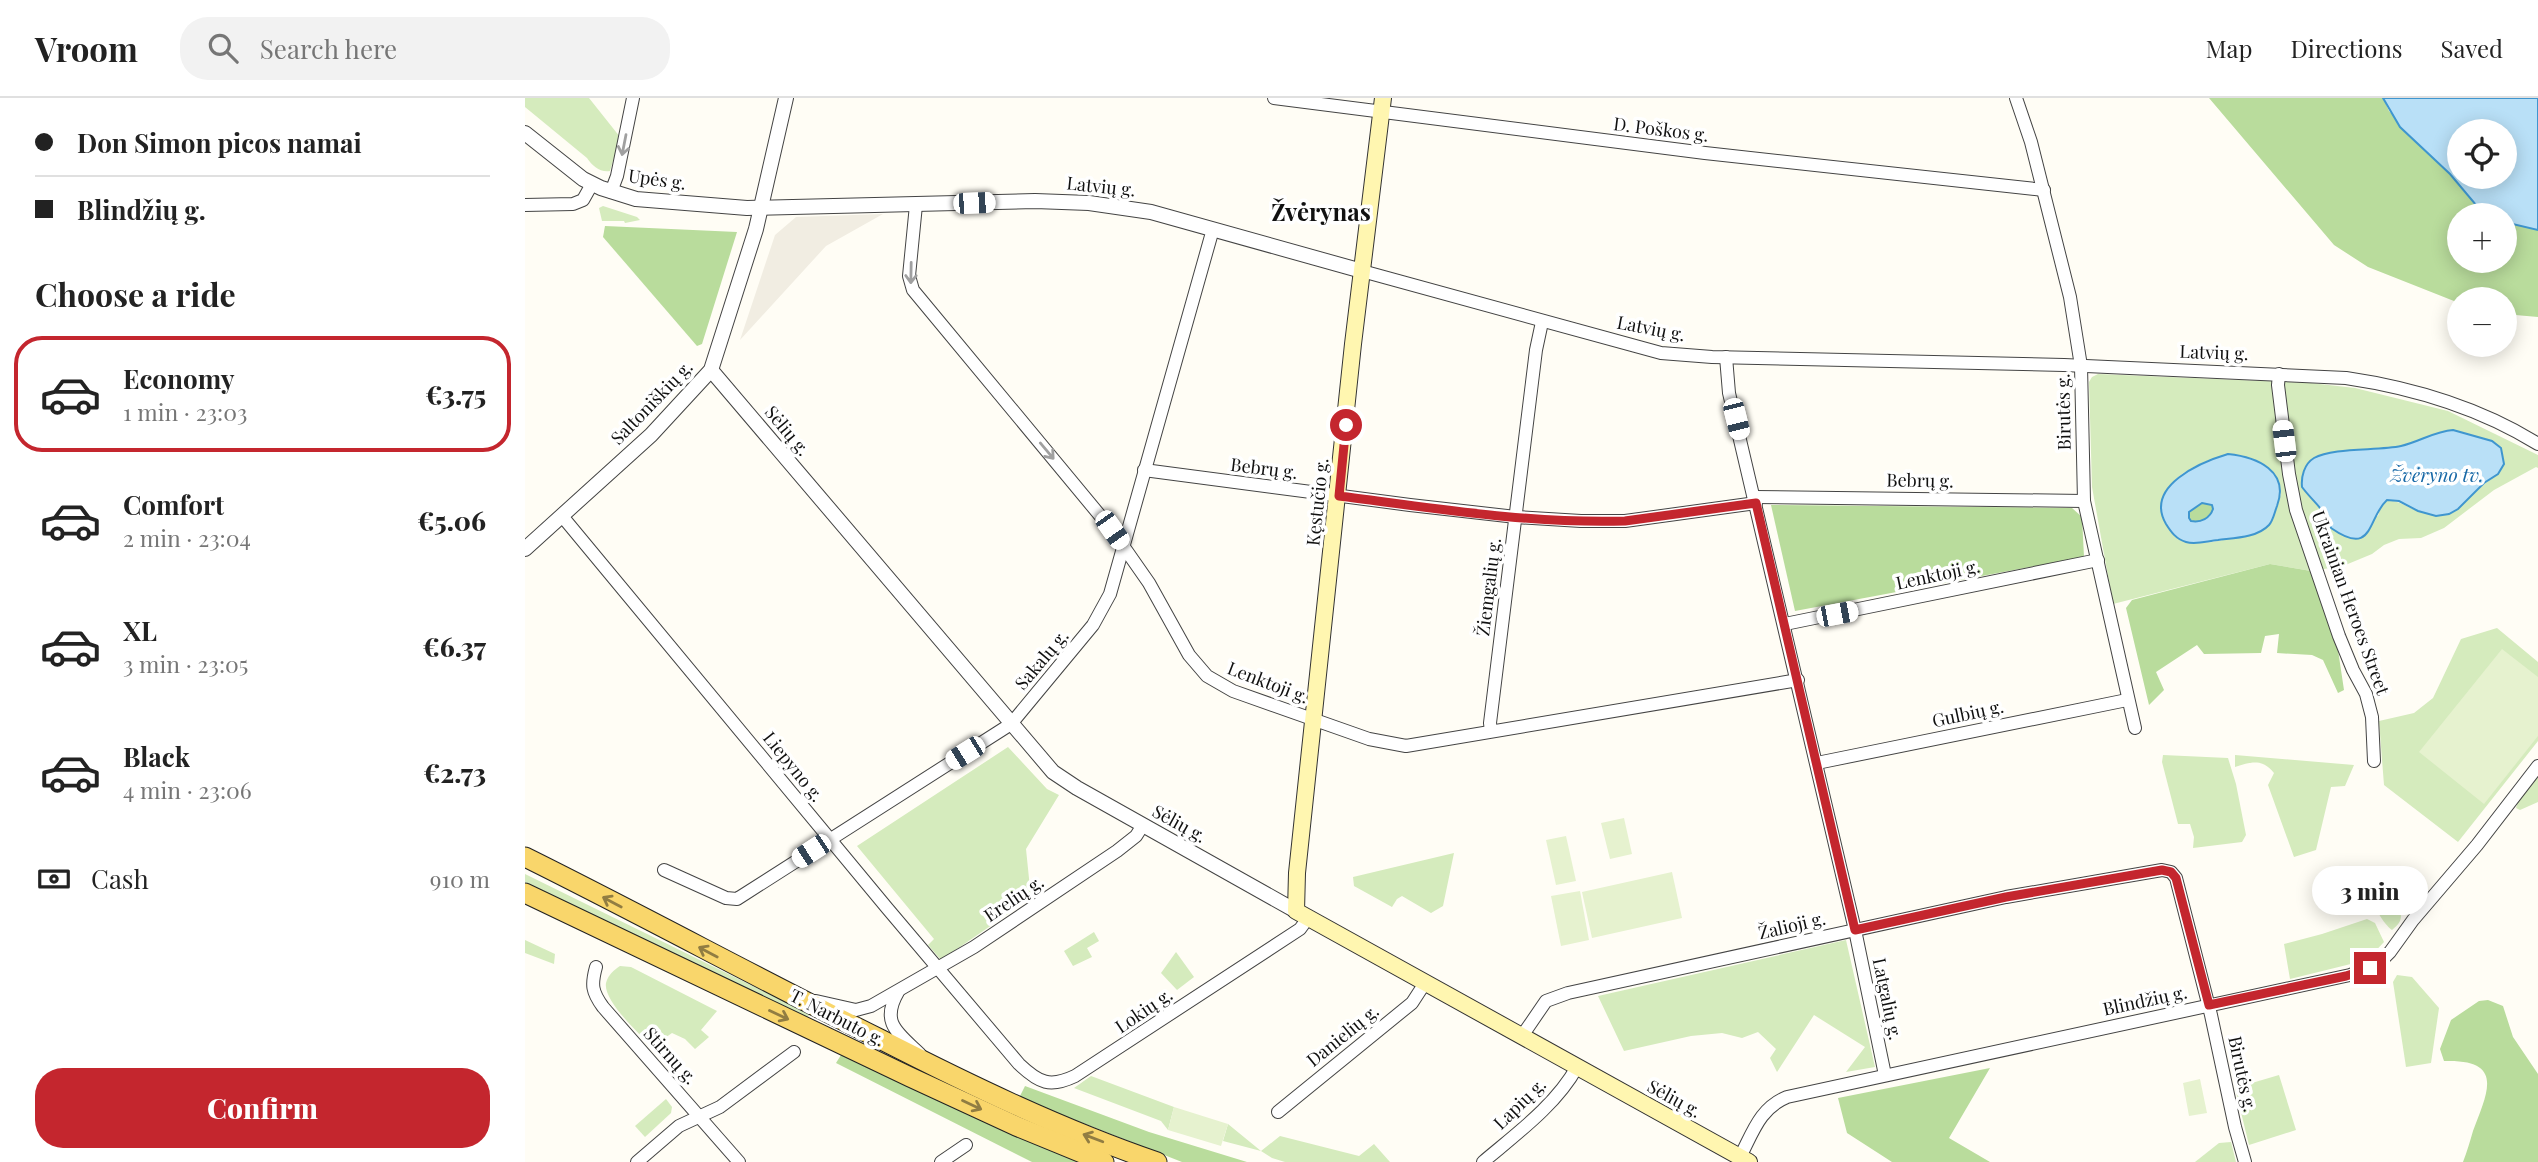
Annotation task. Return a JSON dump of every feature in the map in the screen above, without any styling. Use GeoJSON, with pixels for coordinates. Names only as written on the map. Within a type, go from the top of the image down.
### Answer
{"type":"FeatureCollection","features":[{"type":"Feature","properties":{"kind":"main road","name":"Kęstučio g."},"geometry":{"type":"LineString","coordinates":[[1302,914],[1297,873],[1382,105]]}},
{"type":"Feature","properties":{"kind":"main road","name":"T. Narbuto g."},"geometry":{"type":"LineString","coordinates":[[525,857],[933,1066],[1023,1109],[1157,1162]]}},
{"type":"Feature","properties":{"kind":"main road","name":"T. Narbuto g."},"geometry":{"type":"LineString","coordinates":[[525,892],[910,1077],[1016,1126],[1104,1162]]}},
{"type":"Feature","properties":{"kind":"main road","name":"Sėlių g."},"geometry":{"type":"LineString","coordinates":[[1302,914],[1744,1159]]}},
{"type":"Feature","properties":{"kind":"street"},"geometry":{"type":"LineString","coordinates":[[611,192],[617,176],[633,98]]}},
{"type":"Feature","properties":{"kind":"street","name":"Saltoniškių g."},"geometry":{"type":"LineString","coordinates":[[525,549],[651,435],[711,370],[761,208],[786,98]]}},
{"type":"Feature","properties":{"kind":"street","name":"D. Poškos g."},"geometry":{"type":"LineString","coordinates":[[1275,98],[1382,105],[1705,153],[2044,190]]}},
{"type":"Feature","properties":{"kind":"street","name":"Birutės g."},"geometry":{"type":"LineString","coordinates":[[2016,98],[2044,190],[2070,297],[2081,366],[2084,500],[2135,729]]}},
{"type":"Feature","properties":{"kind":"street","name":"Upės g."},"geometry":{"type":"LineString","coordinates":[[525,132],[592,184],[611,192],[652,202],[761,208]]}},
{"type":"Feature","properties":{"kind":"street"},"geometry":{"type":"LineString","coordinates":[[525,205],[573,204],[583,200],[592,184]]}},
{"type":"Feature","properties":{"kind":"street","name":"Latvių g."},"geometry":{"type":"LineString","coordinates":[[761,208],[1035,201],[1089,203],[1151,212],[1661,353],[2346,377],[2390,384],[2477,413],[2538,444]]}},
{"type":"Feature","properties":{"kind":"street","name":"Lenktoji g."},"geometry":{"type":"LineString","coordinates":[[916,205],[909,276],[912,290],[1124,546],[1149,583],[1189,654],[1207,676],[1233,691],[1369,739],[1394,745],[1423,744],[1798,680]]}},
{"type":"Feature","properties":{"kind":"street","name":"Sakalų g."},"geometry":{"type":"LineString","coordinates":[[664,870],[715,893],[737,899],[1011,724],[1101,613],[1110,594],[1213,229]]}},
{"type":"Feature","properties":{"kind":"street","name":"Žiemgalių g."},"geometry":{"type":"LineString","coordinates":[[1491,731],[1536,350],[1542,322]]}},
{"type":"Feature","properties":{"kind":"street","name":"Latgalių g."},"geometry":{"type":"LineString","coordinates":[[1726,357],[1729,393],[1817,763],[1885,1075]]}},
{"type":"Feature","properties":{"kind":"street","name":"Sėlių g."},"geometry":{"type":"LineString","coordinates":[[711,370],[1053,772],[1302,914]]}},
{"type":"Feature","properties":{"kind":"street","name":"Ukrainian Heroes Street"},"geometry":{"type":"LineString","coordinates":[[2279,374],[2289,474],[2296,510],[2339,636],[2366,694],[2372,717],[2374,761]]}},
{"type":"Feature","properties":{"kind":"street","name":"Bebrų g."},"geometry":{"type":"LineString","coordinates":[[1145,470],[1516,517],[1625,521],[1755,500],[2084,500]]}},
{"type":"Feature","properties":{"kind":"street","name":"Liepyno g."},"geometry":{"type":"LineString","coordinates":[[562,516],[999,1039]]}},
{"type":"Feature","properties":{"kind":"street","name":"Lenktoji g."},"geometry":{"type":"LineString","coordinates":[[1785,624],[2098,560]]}},
{"type":"Feature","properties":{"kind":"street","name":"Gulbių g."},"geometry":{"type":"LineString","coordinates":[[1817,763],[2127,700]]}},
{"type":"Feature","properties":{"kind":"street","name":"Blindžių g."},"geometry":{"type":"LineString","coordinates":[[1744,1159],[1758,1120],[1774,1103],[1813,1090],[2350,975],[2378,964],[2477,845],[2538,766]]}},
{"type":"Feature","properties":{"kind":"street","name":"Erelių g."},"geometry":{"type":"LineString","coordinates":[[799,999],[862,1009],[898,992],[975,947],[1117,851],[1136,836],[1143,825]]}},
{"type":"Feature","properties":{"kind":"street","name":"Žalioji g."},"geometry":{"type":"LineString","coordinates":[[1522,1036],[1537,1012],[1553,997],[2006,897],[2150,870],[2171,872]]}},
{"type":"Feature","properties":{"kind":"street","name":"Birutės g."},"geometry":{"type":"LineString","coordinates":[[2171,872],[2176,878],[2209,1005],[2245,1162]]}},
{"type":"Feature","properties":{"kind":"street","name":"Lokių g."},"geometry":{"type":"LineString","coordinates":[[999,1039],[1031,1075],[1045,1082],[1061,1083],[1095,1065],[1300,929],[1302,914]]}},
{"type":"Feature","properties":{"kind":"street","name":"Stirnų g."},"geometry":{"type":"LineString","coordinates":[[596,967],[592,979],[593,993],[603,1007],[739,1162]]}},
{"type":"Feature","properties":{"kind":"street","name":"Danielių g."},"geometry":{"type":"LineString","coordinates":[[1278,1112],[1412,1003],[1425,983]]}},
{"type":"Feature","properties":{"kind":"street"},"geometry":{"type":"LineString","coordinates":[[898,992],[890,1009],[891,1023],[933,1066]]}},
{"type":"Feature","properties":{"kind":"street"},"geometry":{"type":"LineString","coordinates":[[637,1162],[679,1126],[720,1107],[794,1052]]}},
{"type":"Feature","properties":{"kind":"street","name":"Lapių g."},"geometry":{"type":"LineString","coordinates":[[1483,1162],[1543,1110],[1571,1078],[1577,1066]]}},
{"type":"Feature","properties":{"kind":"street"},"geometry":{"type":"LineString","coordinates":[[941,1162],[966,1145]]}},
{"type":"Feature","properties":{"kind":"green space"},"geometry":{"type":"Polygon","coordinates":[[[525,98],[589,98],[620,137],[610,171],[594,166],[525,107],[525,98]]]}},
{"type":"Feature","properties":{"kind":"green space"},"geometry":{"type":"Polygon","coordinates":[[[2209,98],[2383,98],[2389,111],[2447,171],[2447,189],[2463,189],[2474,203],[2447,203],[2447,273],[2517,273],[2517,225],[2538,230],[2538,317],[2517,315],[2517,287],[2447,287],[2447,298],[2368,267],[2334,245],[2209,98]]]}},
{"type":"Feature","properties":{"kind":"green space"},"geometry":{"type":"Polygon","coordinates":[[[603,206],[640,220],[625,223],[602,221],[599,208],[603,206]]]}},
{"type":"Feature","properties":{"kind":"green space"},"geometry":{"type":"Polygon","coordinates":[[[605,226],[737,232],[702,344],[697,346],[603,237],[605,226]]]}},
{"type":"Feature","properties":{"kind":"green space"},"geometry":{"type":"Polygon","coordinates":[[[2098,374],[2311,383],[2355,388],[2448,411],[2538,455],[2538,468],[2494,490],[2444,528],[2421,538],[2399,539],[2343,566],[2311,571],[2270,564],[2113,604],[2092,487],[2089,382],[2098,374]],[[2453,430],[2401,446],[2344,451],[2314,458],[2305,471],[2302,487],[2323,511],[2331,528],[2378,516],[2381,506],[2387,500],[2432,514],[2453,510],[2498,474],[2492,441],[2453,430]],[[2228,454],[2183,473],[2169,486],[2162,506],[2163,516],[2174,532],[2183,538],[2195,542],[2212,542],[2233,538],[2269,525],[2281,494],[2244,456],[2228,454]]]}},
{"type":"Feature","properties":{"kind":"green space"},"geometry":{"type":"Polygon","coordinates":[[[2202,503],[2212,504],[2212,512],[2202,520],[2191,521],[2189,512],[2202,503]]]}},
{"type":"Feature","properties":{"kind":"green space"},"geometry":{"type":"Polygon","coordinates":[[[1771,505],[2072,508],[2082,517],[2084,557],[1795,611],[1771,505]]]}},
{"type":"Feature","properties":{"kind":"green space"},"geometry":{"type":"Polygon","coordinates":[[[2270,564],[2311,571],[2338,650],[2344,690],[2338,693],[2323,660],[2312,655],[2277,653],[2279,634],[2265,636],[2261,653],[2204,654],[2197,645],[2156,672],[2164,690],[2149,705],[2126,608],[2132,600],[2270,564]]]}},
{"type":"Feature","properties":{"kind":"green space"},"geometry":{"type":"Polygon","coordinates":[[[2497,628],[2538,662],[2538,741],[2458,842],[2384,785],[2379,721],[2414,713],[2433,698],[2461,639],[2497,628]]]}},
{"type":"Feature","properties":{"kind":"green space"},"geometry":{"type":"Polygon","coordinates":[[[2502,649],[2538,677],[2538,736],[2484,804],[2419,752],[2502,649]]]}},
{"type":"Feature","properties":{"kind":"green space"},"geometry":{"type":"Polygon","coordinates":[[[1008,747],[1047,789],[1059,795],[1026,849],[1031,898],[941,960],[928,945],[934,939],[857,846],[1008,747]]]}},
{"type":"Feature","properties":{"kind":"green space"},"geometry":{"type":"Polygon","coordinates":[[[2163,755],[2228,758],[2246,835],[2242,842],[2193,848],[2194,837],[2190,824],[2178,824],[2162,762],[2163,755]]]}},
{"type":"Feature","properties":{"kind":"green space"},"geometry":{"type":"Polygon","coordinates":[[[2235,755],[2354,765],[2345,786],[2331,787],[2316,850],[2294,857],[2268,785],[2274,773],[2261,763],[2235,767],[2235,755]]]}},
{"type":"Feature","properties":{"kind":"green space"},"geometry":{"type":"Polygon","coordinates":[[[2538,775],[2538,802],[2520,810],[2516,808],[2518,801],[2538,775]]]}},
{"type":"Feature","properties":{"kind":"green space"},"geometry":{"type":"Polygon","coordinates":[[[1624,818],[1632,854],[1610,859],[1601,823],[1624,818]]]}},
{"type":"Feature","properties":{"kind":"green space"},"geometry":{"type":"Polygon","coordinates":[[[1566,836],[1576,881],[1556,885],[1546,840],[1566,836]]]}},
{"type":"Feature","properties":{"kind":"green space"},"geometry":{"type":"Polygon","coordinates":[[[1454,853],[1443,906],[1431,913],[1402,896],[1392,907],[1354,886],[1353,877],[1454,853]]]}},
{"type":"Feature","properties":{"kind":"green space"},"geometry":{"type":"Polygon","coordinates":[[[1672,872],[1682,918],[1592,938],[1582,892],[1672,872]]]}},
{"type":"Feature","properties":{"kind":"green space"},"geometry":{"type":"Polygon","coordinates":[[[525,874],[810,1014],[805,1020],[663,952],[525,882],[525,874]]]}},
{"type":"Feature","properties":{"kind":"green space"},"geometry":{"type":"Polygon","coordinates":[[[2383,886],[2401,912],[2400,921],[2392,930],[2382,919],[2374,903],[2375,894],[2383,886]]]}},
{"type":"Feature","properties":{"kind":"green space"},"geometry":{"type":"Polygon","coordinates":[[[1580,891],[1589,940],[1561,946],[1551,896],[1580,891]]]}},
{"type":"Feature","properties":{"kind":"green space"},"geometry":{"type":"Polygon","coordinates":[[[2367,919],[2375,923],[2384,942],[2367,960],[2290,979],[2284,944],[2367,919]]]}},
{"type":"Feature","properties":{"kind":"green space"},"geometry":{"type":"Polygon","coordinates":[[[1094,932],[1099,941],[1087,948],[1092,957],[1073,966],[1064,951],[1094,932]]]}},
{"type":"Feature","properties":{"kind":"green space"},"geometry":{"type":"Polygon","coordinates":[[[525,940],[555,954],[554,964],[525,953],[525,940]]]}},
{"type":"Feature","properties":{"kind":"green space"},"geometry":{"type":"Polygon","coordinates":[[[1846,940],[1875,1067],[1846,1072],[1865,1047],[1814,1015],[1777,1072],[1770,1058],[1776,1049],[1758,1032],[1742,1038],[1722,1033],[1691,1036],[1624,1051],[1598,996],[1846,940]]]}},
{"type":"Feature","properties":{"kind":"green space"},"geometry":{"type":"Polygon","coordinates":[[[1176,952],[1194,977],[1177,990],[1161,973],[1176,952]]]}},
{"type":"Feature","properties":{"kind":"green space"},"geometry":{"type":"Polygon","coordinates":[[[620,966],[631,967],[717,1011],[701,1030],[709,1037],[695,1049],[685,1039],[672,1033],[652,1047],[610,999],[606,983],[613,971],[620,966]]]}},
{"type":"Feature","properties":{"kind":"green space"},"geometry":{"type":"Polygon","coordinates":[[[2397,975],[2412,977],[2439,1008],[2431,1063],[2406,1067],[2393,982],[2397,975]]]}},
{"type":"Feature","properties":{"kind":"green space"},"geometry":{"type":"Polygon","coordinates":[[[2488,1000],[2503,1006],[2513,1037],[2538,1074],[2538,1162],[2463,1162],[2483,1104],[2487,1081],[2484,1072],[2477,1066],[2444,1061],[2440,1049],[2451,1020],[2479,1001],[2488,1000]]]}},
{"type":"Feature","properties":{"kind":"green space"},"geometry":{"type":"Polygon","coordinates":[[[841,1055],[997,1128],[1080,1162],[1032,1162],[836,1063],[841,1055]]]}},
{"type":"Feature","properties":{"kind":"green space"},"geometry":{"type":"Polygon","coordinates":[[[1990,1068],[1949,1138],[1990,1162],[1892,1162],[1847,1133],[1838,1098],[1990,1068]]]}},
{"type":"Feature","properties":{"kind":"green space"},"geometry":{"type":"Polygon","coordinates":[[[2279,1075],[2296,1130],[2249,1145],[2235,1088],[2279,1075]]]}},
{"type":"Feature","properties":{"kind":"green space"},"geometry":{"type":"Polygon","coordinates":[[[1091,1076],[1174,1107],[1168,1130],[1161,1121],[1074,1088],[1091,1076]]]}},
{"type":"Feature","properties":{"kind":"green space"},"geometry":{"type":"Polygon","coordinates":[[[2200,1079],[2207,1113],[2189,1116],[2183,1083],[2200,1079]]]}},
{"type":"Feature","properties":{"kind":"green space"},"geometry":{"type":"Polygon","coordinates":[[[1025,1086],[1149,1132],[1247,1162],[1182,1162],[1019,1098],[1025,1086]]]}},
{"type":"Feature","properties":{"kind":"green space"},"geometry":{"type":"Polygon","coordinates":[[[666,1099],[672,1107],[671,1113],[645,1137],[635,1126],[666,1099]]]}},
{"type":"Feature","properties":{"kind":"green space"},"geometry":{"type":"Polygon","coordinates":[[[1174,1107],[1228,1124],[1221,1146],[1168,1130],[1174,1107]]]}},
{"type":"Feature","properties":{"kind":"green space"},"geometry":{"type":"Polygon","coordinates":[[[1228,1124],[1261,1151],[1223,1141],[1228,1124]]]}},
{"type":"Feature","properties":{"kind":"green space"},"geometry":{"type":"Polygon","coordinates":[[[1280,1136],[1359,1156],[1374,1144],[1390,1162],[1285,1162],[1261,1151],[1280,1136]]]}},
{"type":"Feature","properties":{"kind":"green space"},"geometry":{"type":"Polygon","coordinates":[[[2231,1142],[2236,1162],[2195,1162],[2219,1143],[2231,1142]]]}},
{"type":"Feature","properties":{"kind":"shaded area"},"geometry":{"type":"Polygon","coordinates":[[[883,214],[826,246],[740,340],[775,235],[796,217],[883,214]]]}},
{"type":"Feature","properties":{"kind":"water"},"geometry":{"type":"Polygon","coordinates":[[[2383,98],[2538,98],[2538,230],[2517,225],[2517,203],[2474,203],[2463,189],[2517,189],[2517,119],[2447,119],[2447,171],[2400,127],[2383,98]]]}},
{"type":"Feature","properties":{"kind":"water","name":"Žvėryno tv."},"geometry":{"type":"Polygon","coordinates":[[[2453,430],[2492,441],[2501,448],[2504,464],[2498,474],[2449,514],[2436,516],[2418,511],[2399,501],[2387,500],[2368,532],[2355,539],[2331,528],[2323,511],[2302,487],[2306,467],[2314,458],[2332,452],[2401,446],[2453,430]]]}},
{"type":"Feature","properties":{"kind":"water"},"geometry":{"type":"Polygon","coordinates":[[[2228,454],[2250,458],[2275,475],[2280,494],[2273,519],[2264,529],[2252,535],[2198,543],[2182,541],[2166,524],[2161,510],[2163,498],[2169,487],[2179,478],[2204,463],[2228,454]],[[2202,503],[2189,512],[2189,518],[2191,521],[2205,519],[2212,512],[2212,505],[2202,503]]]}},
{"type":"Feature","properties":{"kind":"district","name":"Žvėrynas"},"geometry":{"type":"Point","coordinates":[1321,213]}},
{"type":"Feature","properties":{"kind":"route"},"geometry":{"type":"LineString","coordinates":[[1346,425],[1339,496],[1516,517],[1605,522],[1756,503],[1855,930],[2006,897],[2162,870],[2171,872],[2176,878],[2209,1005],[2346,976],[2370,968]]}}]}
